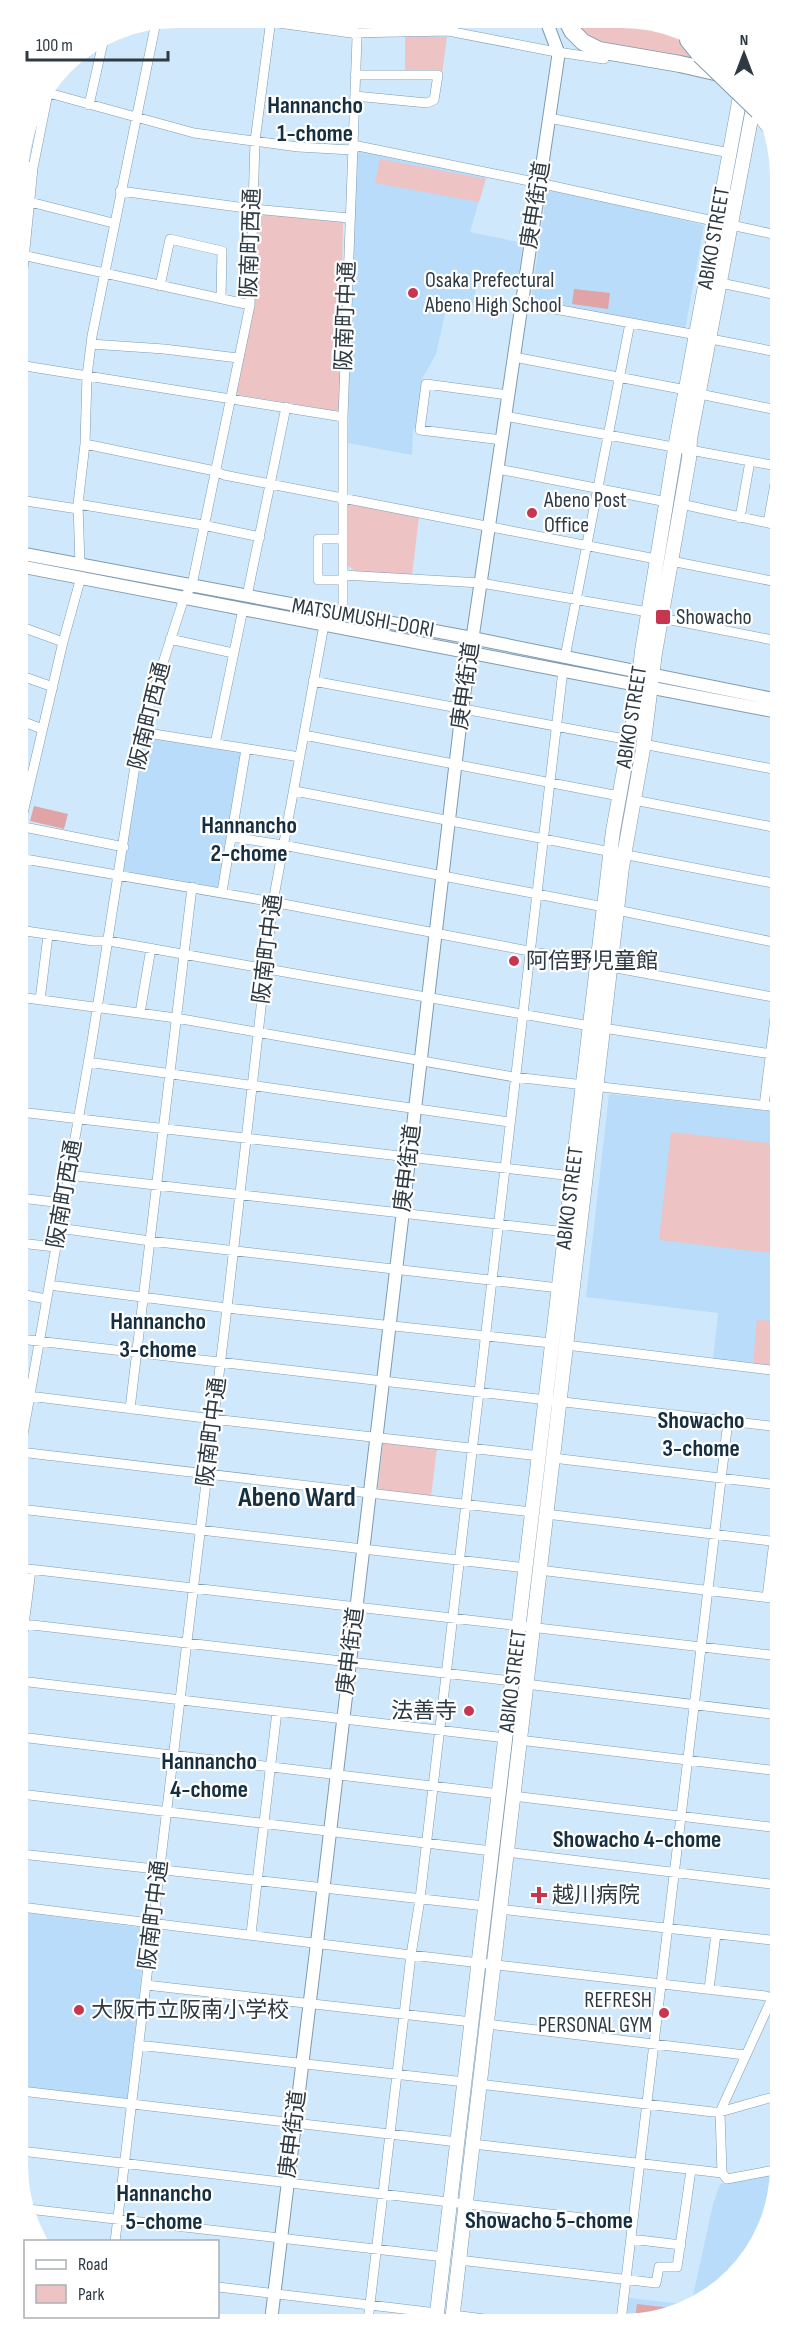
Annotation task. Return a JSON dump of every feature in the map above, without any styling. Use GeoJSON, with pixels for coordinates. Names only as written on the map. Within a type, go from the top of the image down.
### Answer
{"type":"FeatureCollection","features":[{"type":"Feature","properties":{"kind":"highway"},"geometry":{"type":"LineString","coordinates":[[571,28],[583,42],[599,50],[714,72]]}},
{"type":"Feature","properties":{"kind":"highway"},"geometry":{"type":"LineString","coordinates":[[694,48],[750,103]]}},
{"type":"Feature","properties":{"kind":"highway"},"geometry":{"type":"LineString","coordinates":[[732,78],[744,94]]}},
{"type":"Feature","properties":{"kind":"main road","name":"ABIKO STREET"},"geometry":{"type":"LineString","coordinates":[[655,615],[671,561],[674,503],[683,448],[686,390],[721,283],[729,153],[742,90]]}},
{"type":"Feature","properties":{"kind":"main road","name":"ABIKO STREET"},"geometry":{"type":"LineString","coordinates":[[683,448],[700,394],[704,337],[724,224],[755,113]]}},
{"type":"Feature","properties":{"kind":"main road","name":"ABIKO STREET"},"geometry":{"type":"LineString","coordinates":[[618,853],[634,800],[636,742],[655,615],[656,559],[674,503]]}},
{"type":"Feature","properties":{"kind":"main road","name":"ABIKO STREET"},"geometry":{"type":"LineString","coordinates":[[452,2314],[459,2260],[458,2142],[487,2024],[486,1964],[492,1907],[539,1513],[547,1456],[560,1402],[566,1345],[596,1027],[597,964],[611,908],[618,853],[619,796],[636,742]]}},
{"type":"Feature","properties":{"kind":"main road","name":"ABIKO STREET"},"geometry":{"type":"LineString","coordinates":[[596,1027],[611,967],[611,908]]}},
{"type":"Feature","properties":{"kind":"main road","name":"ABIKO STREET"},"geometry":{"type":"LineString","coordinates":[[547,1456],[545,1400],[551,1343],[572,1176],[589,1087]]}},
{"type":"Feature","properties":{"kind":"main road","name":"ABIKO STREET"},"geometry":{"type":"LineString","coordinates":[[436,2314],[444,2257],[473,2144],[472,2022],[486,1964]]}},
{"type":"Feature","properties":{"kind":"street","name":"庚申街道"},"geometry":{"type":"LineString","coordinates":[[272,2314],[462,709],[558,52],[549,28]]}},
{"type":"Feature","properties":{"kind":"street","name":"阪南町西通"},"geometry":{"type":"LineString","coordinates":[[28,1400],[109,941],[141,732],[184,598],[192,585],[250,305],[255,141],[270,29]]}},
{"type":"Feature","properties":{"kind":"street"},"geometry":{"type":"LineString","coordinates":[[329,29],[355,32],[448,31],[725,80],[740,88]]}},
{"type":"Feature","properties":{"kind":"street","name":"阪南町中通"},"geometry":{"type":"LineString","coordinates":[[343,615],[343,417],[356,75],[357,38],[354,29]]}},
{"type":"Feature","properties":{"kind":"street"},"geometry":{"type":"LineString","coordinates":[[29,773],[53,687],[81,571],[78,507],[85,444],[87,376],[91,344],[103,274],[154,30]]}},
{"type":"Feature","properties":{"kind":"street"},"geometry":{"type":"LineString","coordinates":[[89,105],[102,49]]}},
{"type":"Feature","properties":{"kind":"street"},"geometry":{"type":"LineString","coordinates":[[355,96],[427,103],[434,100],[438,75],[356,75]]}},
{"type":"Feature","properties":{"kind":"street"},"geometry":{"type":"LineString","coordinates":[[54,93],[194,133],[298,147],[352,150],[358,146],[770,234]]}},
{"type":"Feature","properties":{"kind":"street"},"geometry":{"type":"LineString","coordinates":[[29,209],[33,168],[43,114]]}},
{"type":"Feature","properties":{"kind":"street"},"geometry":{"type":"LineString","coordinates":[[549,118],[729,153]]}},
{"type":"Feature","properties":{"kind":"street"},"geometry":{"type":"LineString","coordinates":[[29,167],[33,168]]}},
{"type":"Feature","properties":{"kind":"street"},"geometry":{"type":"LineString","coordinates":[[120,191],[253,209],[349,218]]}},
{"type":"Feature","properties":{"kind":"street"},"geometry":{"type":"LineString","coordinates":[[30,202],[114,223]]}},
{"type":"Feature","properties":{"kind":"street"},"geometry":{"type":"LineString","coordinates":[[160,286],[171,239],[222,251],[220,299]]}},
{"type":"Feature","properties":{"kind":"street"},"geometry":{"type":"LineString","coordinates":[[29,256],[250,305]]}},
{"type":"Feature","properties":{"kind":"street"},"geometry":{"type":"LineString","coordinates":[[721,283],[770,293]]}},
{"type":"Feature","properties":{"kind":"street"},"geometry":{"type":"LineString","coordinates":[[522,303],[770,351]]}},
{"type":"Feature","properties":{"kind":"street"},"geometry":{"type":"LineString","coordinates":[[565,657],[630,323]]}},
{"type":"Feature","properties":{"kind":"street"},"geometry":{"type":"LineString","coordinates":[[91,344],[164,349],[238,358]]}},
{"type":"Feature","properties":{"kind":"street"},"geometry":{"type":"LineString","coordinates":[[514,357],[686,390]]}},
{"type":"Feature","properties":{"kind":"street"},"geometry":{"type":"LineString","coordinates":[[29,367],[343,417]]}},
{"type":"Feature","properties":{"kind":"street"},"geometry":{"type":"LineString","coordinates":[[502,440],[420,430],[426,384],[508,395]]}},
{"type":"Feature","properties":{"kind":"street"},"geometry":{"type":"LineString","coordinates":[[700,394],[770,409]]}},
{"type":"Feature","properties":{"kind":"street"},"geometry":{"type":"LineString","coordinates":[[215,744],[286,407]]}},
{"type":"Feature","properties":{"kind":"street"},"geometry":{"type":"LineString","coordinates":[[505,416],[770,465]]}},
{"type":"Feature","properties":{"kind":"street"},"geometry":{"type":"LineString","coordinates":[[85,444],[343,499],[656,559]]}},
{"type":"Feature","properties":{"kind":"street"},"geometry":{"type":"LineString","coordinates":[[741,518],[750,461]]}},
{"type":"Feature","properties":{"kind":"street"},"geometry":{"type":"LineString","coordinates":[[498,469],[770,523]]}},
{"type":"Feature","properties":{"kind":"street"},"geometry":{"type":"LineString","coordinates":[[29,501],[203,525],[260,537]]}},
{"type":"Feature","properties":{"kind":"street"},"geometry":{"type":"LineString","coordinates":[[343,539],[318,539],[318,580],[343,577],[481,583],[770,638]]}},
{"type":"Feature","properties":{"kind":"street","name":"MATSUMUSHI-DORI"},"geometry":{"type":"LineString","coordinates":[[29,556],[184,598],[343,615],[471,645],[562,670],[770,699]]}},
{"type":"Feature","properties":{"kind":"street"},"geometry":{"type":"LineString","coordinates":[[671,561],[770,581]]}},
{"type":"Feature","properties":{"kind":"street","name":"MATSUMUSHI-DORI"},"geometry":{"type":"LineString","coordinates":[[29,567],[192,585],[245,603],[324,625],[565,657],[645,680],[770,710]]}},
{"type":"Feature","properties":{"kind":"street","name":"阪南町中通"},"geometry":{"type":"LineString","coordinates":[[115,2240],[234,1251],[273,902],[324,625]]}},
{"type":"Feature","properties":{"kind":"street"},"geometry":{"type":"LineString","coordinates":[[29,630],[63,642]]}},
{"type":"Feature","properties":{"kind":"street"},"geometry":{"type":"LineString","coordinates":[[171,639],[233,652]]}},
{"type":"Feature","properties":{"kind":"street"},"geometry":{"type":"LineString","coordinates":[[369,2314],[403,2015],[420,1899],[562,670]]}},
{"type":"Feature","properties":{"kind":"street"},"geometry":{"type":"LineString","coordinates":[[29,678],[53,687]]}},
{"type":"Feature","properties":{"kind":"street"},"geometry":{"type":"LineString","coordinates":[[313,681],[770,768]]}},
{"type":"Feature","properties":{"kind":"street"},"geometry":{"type":"LineString","coordinates":[[29,724],[42,729]]}},
{"type":"Feature","properties":{"kind":"street"},"geometry":{"type":"LineString","coordinates":[[141,732],[300,757]]}},
{"type":"Feature","properties":{"kind":"street"},"geometry":{"type":"LineString","coordinates":[[304,735],[619,796]]}},
{"type":"Feature","properties":{"kind":"street"},"geometry":{"type":"LineString","coordinates":[[222,892],[246,749]]}},
{"type":"Feature","properties":{"kind":"street"},"geometry":{"type":"LineString","coordinates":[[295,791],[770,882]]}},
{"type":"Feature","properties":{"kind":"street"},"geometry":{"type":"LineString","coordinates":[[634,800],[770,826]]}},
{"type":"Feature","properties":{"kind":"street"},"geometry":{"type":"LineString","coordinates":[[29,828],[124,847]]}},
{"type":"Feature","properties":{"kind":"street"},"geometry":{"type":"LineString","coordinates":[[232,837],[611,908],[770,941]]}},
{"type":"Feature","properties":{"kind":"street"},"geometry":{"type":"LineString","coordinates":[[29,859],[222,892],[597,964]]}},
{"type":"Feature","properties":{"kind":"street"},"geometry":{"type":"LineString","coordinates":[[130,1409],[192,887]]}},
{"type":"Feature","properties":{"kind":"street"},"geometry":{"type":"LineString","coordinates":[[29,932],[93,941],[109,941],[596,1027],[770,1053]]}},
{"type":"Feature","properties":{"kind":"street"},"geometry":{"type":"LineString","coordinates":[[40,1000],[48,935]]}},
{"type":"Feature","properties":{"kind":"street"},"geometry":{"type":"LineString","coordinates":[[140,1013],[151,948]]}},
{"type":"Feature","properties":{"kind":"street"},"geometry":{"type":"LineString","coordinates":[[611,967],[770,996]]}},
{"type":"Feature","properties":{"kind":"street"},"geometry":{"type":"LineString","coordinates":[[29,998],[176,1018],[514,1077],[770,1106]]}},
{"type":"Feature","properties":{"kind":"street"},"geometry":{"type":"LineString","coordinates":[[88,1062],[509,1122]]}},
{"type":"Feature","properties":{"kind":"street"},"geometry":{"type":"LineString","coordinates":[[764,1106],[770,1077]]}},
{"type":"Feature","properties":{"kind":"street"},"geometry":{"type":"LineString","coordinates":[[29,1113],[572,1176]]}},
{"type":"Feature","properties":{"kind":"street"},"geometry":{"type":"LineString","coordinates":[[68,1175],[566,1232]]}},
{"type":"Feature","properties":{"kind":"street"},"geometry":{"type":"LineString","coordinates":[[28,1199],[63,1203]]}},
{"type":"Feature","properties":{"kind":"street"},"geometry":{"type":"LineString","coordinates":[[59,1228],[150,1241],[559,1288]]}},
{"type":"Feature","properties":{"kind":"street"},"geometry":{"type":"LineString","coordinates":[[28,1244],[56,1247]]}},
{"type":"Feature","properties":{"kind":"street"},"geometry":{"type":"LineString","coordinates":[[49,1285],[227,1308],[551,1343]]}},
{"type":"Feature","properties":{"kind":"street"},"geometry":{"type":"LineString","coordinates":[[28,1296],[46,1299]]}},
{"type":"Feature","properties":{"kind":"street"},"geometry":{"type":"LineString","coordinates":[[28,1340],[769,1426]]}},
{"type":"Feature","properties":{"kind":"street"},"geometry":{"type":"LineString","coordinates":[[566,1345],[769,1370]]}},
{"type":"Feature","properties":{"kind":"street"},"geometry":{"type":"LineString","coordinates":[[29,1396],[769,1484]]}},
{"type":"Feature","properties":{"kind":"street"},"geometry":{"type":"LineString","coordinates":[[622,2314],[728,1421]]}},
{"type":"Feature","properties":{"kind":"street"},"geometry":{"type":"LineString","coordinates":[[28,1453],[769,1540]]}},
{"type":"Feature","properties":{"kind":"street"},"geometry":{"type":"LineString","coordinates":[[28,1510],[767,1597],[769,1583]]}},
{"type":"Feature","properties":{"kind":"street"},"geometry":{"type":"LineString","coordinates":[[28,1591],[31,1570],[769,1655]]}},
{"type":"Feature","properties":{"kind":"street"},"geometry":{"type":"LineString","coordinates":[[28,1625],[769,1714]]}},
{"type":"Feature","properties":{"kind":"street"},"geometry":{"type":"LineString","coordinates":[[28,1682],[769,1770]]}},
{"type":"Feature","properties":{"kind":"street"},"geometry":{"type":"LineString","coordinates":[[251,1934],[277,1711]]}},
{"type":"Feature","properties":{"kind":"street"},"geometry":{"type":"LineString","coordinates":[[28,1738],[769,1827]]}},
{"type":"Feature","properties":{"kind":"street"},"geometry":{"type":"LineString","coordinates":[[28,1795],[769,1884]]}},
{"type":"Feature","properties":{"kind":"street"},"geometry":{"type":"LineString","coordinates":[[28,1855],[769,1940]]}},
{"type":"Feature","properties":{"kind":"street"},"geometry":{"type":"LineString","coordinates":[[28,1908],[769,1998]]}},
{"type":"Feature","properties":{"kind":"street"},"geometry":{"type":"LineString","coordinates":[[709,1989],[716,1934]]}},
{"type":"Feature","properties":{"kind":"street"},"geometry":{"type":"LineString","coordinates":[[146,1985],[472,2022]]}},
{"type":"Feature","properties":{"kind":"street"},"geometry":{"type":"LineString","coordinates":[[769,2013],[745,2055],[720,2112],[722,2173],[727,2179],[769,2171]]}},
{"type":"Feature","properties":{"kind":"street"},"geometry":{"type":"LineString","coordinates":[[487,2024],[745,2055]]}},
{"type":"Feature","properties":{"kind":"street"},"geometry":{"type":"LineString","coordinates":[[138,2045],[720,2112],[769,2098]]}},
{"type":"Feature","properties":{"kind":"street"},"geometry":{"type":"LineString","coordinates":[[28,2092],[458,2142]]}},
{"type":"Feature","properties":{"kind":"street"},"geometry":{"type":"LineString","coordinates":[[473,2144],[722,2173]]}},
{"type":"Feature","properties":{"kind":"street"},"geometry":{"type":"LineString","coordinates":[[28,2152],[633,2224]]}},
{"type":"Feature","properties":{"kind":"street"},"geometry":{"type":"LineString","coordinates":[[459,2260],[656,2283],[658,2267],[677,2267],[691,2170]]}},
{"type":"Feature","properties":{"kind":"street"},"geometry":{"type":"LineString","coordinates":[[35,2210],[444,2257]]}},
{"type":"Feature","properties":{"kind":"street"},"geometry":{"type":"LineString","coordinates":[[631,2239],[681,2246]]}},
{"type":"Feature","properties":{"kind":"street"},"geometry":{"type":"LineString","coordinates":[[219,2287],[370,2305],[420,2314]]}},
{"type":"Feature","properties":{"kind":"shaded area","name":"Osaka Prefectural Abeno High School"},"geometry":{"type":"Polygon","coordinates":[[[356,150],[486,177],[470,232],[523,243],[517,286],[513,289],[477,281],[473,308],[447,305],[436,354],[422,379],[418,428],[413,430],[412,455],[348,443],[352,220],[356,150]]]}},
{"type":"Feature","properties":{"kind":"shaded area"},"geometry":{"type":"Polygon","coordinates":[[[547,189],[704,225],[685,330],[531,300],[547,189]]]}},
{"type":"Feature","properties":{"kind":"shaded area"},"geometry":{"type":"Polygon","coordinates":[[[574,289],[610,293],[608,309],[572,304],[574,289]]]}},
{"type":"Feature","properties":{"kind":"shaded area"},"geometry":{"type":"Polygon","coordinates":[[[145,736],[243,752],[220,888],[123,872],[145,736]]]}},
{"type":"Feature","properties":{"kind":"shaded area"},"geometry":{"type":"Polygon","coordinates":[[[34,806],[68,814],[64,829],[30,821],[34,806]]]}},
{"type":"Feature","properties":{"kind":"shaded area"},"geometry":{"type":"Polygon","coordinates":[[[609,1094],[770,1111],[769,1367],[713,1360],[718,1313],[586,1297],[609,1094]]]}},
{"type":"Feature","properties":{"kind":"shaded area","name":"大阪市立阪南小学校"},"geometry":{"type":"Polygon","coordinates":[[[28,1913],[144,1928],[146,1933],[128,2099],[28,2088],[28,1913]]]}},
{"type":"Feature","properties":{"kind":"shaded area"},"geometry":{"type":"Polygon","coordinates":[[[769,2175],[764,2204],[745,2248],[719,2277],[693,2295],[713,2204],[720,2184],[769,2175]]]}},
{"type":"Feature","properties":{"kind":"shaded area"},"geometry":{"type":"Polygon","coordinates":[[[629,2298],[675,2303],[650,2311],[627,2313],[629,2298]]]}},
{"type":"Feature","properties":{"kind":"shaded area"},"geometry":{"type":"Polygon","coordinates":[[[637,2304],[664,2307],[650,2311],[636,2313],[637,2304]]]}},
{"type":"Feature","properties":{"kind":"green space"},"geometry":{"type":"Polygon","coordinates":[[[579,28],[621,28],[650,31],[669,36],[695,48],[700,61],[612,48],[584,35],[579,28]]]}},
{"type":"Feature","properties":{"kind":"green space"},"geometry":{"type":"Polygon","coordinates":[[[405,36],[447,37],[442,73],[405,73],[405,36]]]}},
{"type":"Feature","properties":{"kind":"green space"},"geometry":{"type":"Polygon","coordinates":[[[380,159],[486,179],[479,202],[375,183],[380,159]]]}},
{"type":"Feature","properties":{"kind":"green space"},"geometry":{"type":"Polygon","coordinates":[[[260,212],[343,222],[340,407],[337,411],[239,395],[236,392],[257,216],[260,212]]]}},
{"type":"Feature","properties":{"kind":"green space"},"geometry":{"type":"Polygon","coordinates":[[[348,505],[419,517],[412,575],[357,572],[348,566],[348,505]]]}},
{"type":"Feature","properties":{"kind":"green space"},"geometry":{"type":"Polygon","coordinates":[[[671,1132],[770,1143],[769,1253],[659,1240],[671,1132]]]}},
{"type":"Feature","properties":{"kind":"green space"},"geometry":{"type":"Polygon","coordinates":[[[757,1319],[769,1321],[769,1365],[753,1363],[757,1319]]]}},
{"type":"Feature","properties":{"kind":"green space"},"geometry":{"type":"Polygon","coordinates":[[[383,1443],[437,1448],[431,1496],[381,1491],[378,1488],[383,1443]]]}},
{"type":"Feature","properties":{"kind":"place","name":"Osaka Prefectural Abeno High School"},"geometry":{"type":"Point","coordinates":[413,293]}},
{"type":"Feature","properties":{"kind":"place","name":"Abeno Post Office"},"geometry":{"type":"Point","coordinates":[532,513]}},
{"type":"Feature","properties":{"kind":"place","name":"Showacho"},"geometry":{"type":"Point","coordinates":[663,617]}},
{"type":"Feature","properties":{"kind":"place","name":"阿倍野児童館"},"geometry":{"type":"Point","coordinates":[514,961]}},
{"type":"Feature","properties":{"kind":"place","name":"法善寺"},"geometry":{"type":"Point","coordinates":[469,1711]}},
{"type":"Feature","properties":{"kind":"place","name":"越川病院"},"geometry":{"type":"Point","coordinates":[539,1895]}},
{"type":"Feature","properties":{"kind":"place","name":"大阪市立阪南小学校"},"geometry":{"type":"Point","coordinates":[79,2010]}},
{"type":"Feature","properties":{"kind":"place","name":"REFRESH PERSONAL GYM"},"geometry":{"type":"Point","coordinates":[664,2013]}},
{"type":"Feature","properties":{"kind":"district","name":"Hannancho 1-chome"},"geometry":{"type":"Point","coordinates":[315,119]}},
{"type":"Feature","properties":{"kind":"district","name":"Hannancho 2-chome"},"geometry":{"type":"Point","coordinates":[249,839]}},
{"type":"Feature","properties":{"kind":"district","name":"Hannancho 3-chome"},"geometry":{"type":"Point","coordinates":[158,1335]}},
{"type":"Feature","properties":{"kind":"district","name":"Showacho 3-chome"},"geometry":{"type":"Point","coordinates":[701,1434]}},
{"type":"Feature","properties":{"kind":"district","name":"Abeno Ward"},"geometry":{"type":"Point","coordinates":[297,1497]}},
{"type":"Feature","properties":{"kind":"district","name":"Hannancho 4-chome"},"geometry":{"type":"Point","coordinates":[209,1775]}},
{"type":"Feature","properties":{"kind":"district","name":"Showacho 4-chome"},"geometry":{"type":"Point","coordinates":[637,1839]}},
{"type":"Feature","properties":{"kind":"district","name":"Hannancho 5-chome"},"geometry":{"type":"Point","coordinates":[164,2207]}},
{"type":"Feature","properties":{"kind":"district","name":"Showacho 5-chome"},"geometry":{"type":"Point","coordinates":[549,2220]}}]}
